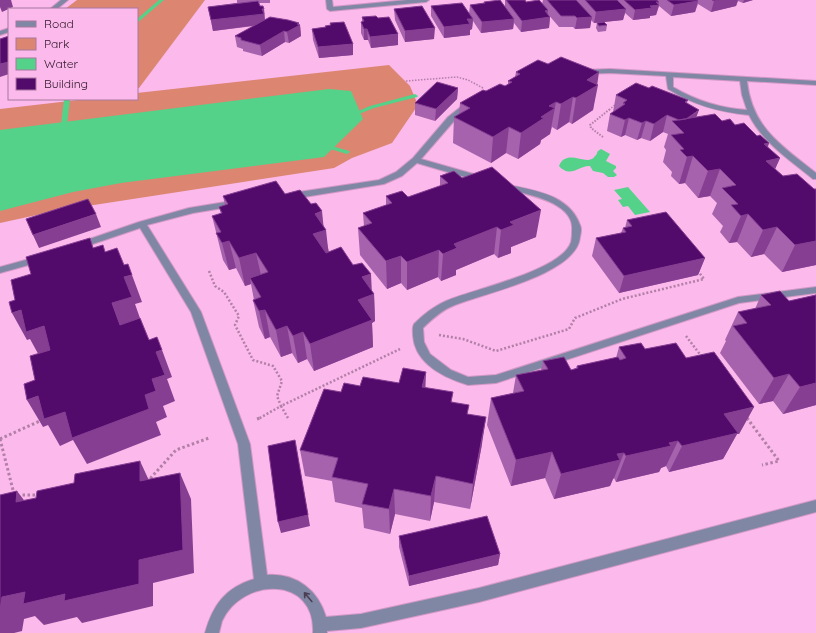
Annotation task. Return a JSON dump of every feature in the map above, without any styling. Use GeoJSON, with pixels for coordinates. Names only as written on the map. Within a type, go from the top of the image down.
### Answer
{"type":"FeatureCollection","features":[{"type":"Feature","properties":{"kind":"street"},"geometry":{"type":"LineString","coordinates":[[54,8],[65,0]]}},
{"type":"Feature","properties":{"kind":"street"},"geometry":{"type":"LineString","coordinates":[[329,0],[330,9],[426,0]]}},
{"type":"Feature","properties":{"kind":"street"},"geometry":{"type":"LineString","coordinates":[[577,72],[610,71],[742,78],[816,84]]}},
{"type":"Feature","properties":{"kind":"street"},"geometry":{"type":"LineString","coordinates":[[669,74],[670,88],[687,98],[721,110],[751,113]]}},
{"type":"Feature","properties":{"kind":"street"},"geometry":{"type":"LineString","coordinates":[[742,78],[751,113],[768,137],[816,177]]}},
{"type":"Feature","properties":{"kind":"street"},"geometry":{"type":"LineString","coordinates":[[282,197],[381,182],[399,174],[416,160],[451,119],[475,100]]}},
{"type":"Feature","properties":{"kind":"street"},"geometry":{"type":"LineString","coordinates":[[416,160],[556,201],[566,208],[575,219],[579,234],[572,249],[557,264],[512,283],[436,310],[418,327],[419,342],[426,357],[447,372],[468,381],[496,379],[738,300],[816,290]]}},
{"type":"Feature","properties":{"kind":"street"},"geometry":{"type":"LineString","coordinates":[[71,248],[142,224],[192,210],[244,202]]}},
{"type":"Feature","properties":{"kind":"street"},"geometry":{"type":"LineString","coordinates":[[142,224],[196,312],[244,444],[261,582]]}},
{"type":"Feature","properties":{"kind":"street"},"geometry":{"type":"LineString","coordinates":[[0,270],[50,255]]}},
{"type":"Feature","properties":{"kind":"street"},"geometry":{"type":"LineString","coordinates":[[212,633],[217,616],[229,601],[244,589],[261,582],[278,581],[294,585],[307,595],[316,608],[320,629],[480,595],[814,509]]}},
{"type":"Feature","properties":{"kind":"path"},"geometry":{"type":"LineString","coordinates":[[406,81],[457,77],[468,80],[483,88]]}},
{"type":"Feature","properties":{"kind":"path"},"geometry":{"type":"LineString","coordinates":[[603,137],[591,128],[590,125],[618,103]]}},
{"type":"Feature","properties":{"kind":"path"},"geometry":{"type":"LineString","coordinates":[[439,335],[463,339],[496,351],[569,329],[575,318],[622,299],[704,278],[694,267]]}},
{"type":"Feature","properties":{"kind":"path"},"geometry":{"type":"LineString","coordinates":[[209,271],[216,286],[224,292],[239,316],[235,325],[253,360],[273,366],[282,381],[277,396],[288,418]]}},
{"type":"Feature","properties":{"kind":"path"},"geometry":{"type":"LineString","coordinates":[[685,334],[704,359]]}},
{"type":"Feature","properties":{"kind":"path"},"geometry":{"type":"LineString","coordinates":[[251,422],[404,347]]}},
{"type":"Feature","properties":{"kind":"path"},"geometry":{"type":"LineString","coordinates":[[741,410],[779,461],[762,465]]}},
{"type":"Feature","properties":{"kind":"path"},"geometry":{"type":"LineString","coordinates":[[42,420],[0,439],[14,499],[22,494],[45,497]]}},
{"type":"Feature","properties":{"kind":"path"},"geometry":{"type":"LineString","coordinates":[[140,483],[147,482],[176,450],[209,438]]}},
{"type":"Feature","properties":{"kind":"green space"},"geometry":{"type":"Polygon","coordinates":[[[77,0],[205,0],[139,88],[138,8],[66,8],[77,0]]]}},
{"type":"Feature","properties":{"kind":"green space"},"geometry":{"type":"Polygon","coordinates":[[[389,65],[410,86],[418,105],[392,143],[352,158],[334,168],[55,211],[0,223],[0,109],[78,100],[138,100],[138,93],[389,65]]]}},
{"type":"Feature","properties":{"kind":"water"},"geometry":{"type":"Polygon","coordinates":[[[329,89],[351,91],[363,119],[324,157],[121,183],[73,192],[0,211],[0,130],[329,89]]]}},
{"type":"Feature","properties":{"kind":"water"},"geometry":{"type":"Polygon","coordinates":[[[601,149],[610,154],[606,161],[616,166],[613,171],[617,175],[614,177],[608,177],[603,173],[593,171],[590,166],[567,171],[563,170],[559,166],[567,158],[592,159],[601,149]]]}},
{"type":"Feature","properties":{"kind":"water"},"geometry":{"type":"Polygon","coordinates":[[[628,187],[650,212],[635,215],[628,206],[623,207],[618,200],[622,199],[614,190],[628,187]]]}},
{"type":"Feature","properties":{"kind":"building"},"geometry":{"type":"Polygon","coordinates":[[[500,0],[514,19],[482,22],[470,5],[485,3],[484,2],[500,0]]]}},
{"type":"Feature","properties":{"kind":"building"},"geometry":{"type":"Polygon","coordinates":[[[506,0],[525,0],[526,2],[539,0],[548,10],[545,11],[550,17],[522,21],[506,0]]]}},
{"type":"Feature","properties":{"kind":"building"},"geometry":{"type":"Polygon","coordinates":[[[547,0],[576,0],[592,17],[577,18],[575,16],[561,16],[547,0]]]}},
{"type":"Feature","properties":{"kind":"building"},"geometry":{"type":"Polygon","coordinates":[[[585,0],[617,0],[626,9],[596,12],[585,0]]]}},
{"type":"Feature","properties":{"kind":"building"},"geometry":{"type":"Polygon","coordinates":[[[624,0],[657,0],[659,2],[656,2],[659,5],[650,6],[652,8],[635,10],[624,0]]]}},
{"type":"Feature","properties":{"kind":"building"},"geometry":{"type":"Polygon","coordinates":[[[667,0],[697,0],[698,1],[674,5],[667,0]]]}},
{"type":"Feature","properties":{"kind":"building"},"geometry":{"type":"Polygon","coordinates":[[[258,1],[260,6],[263,6],[264,9],[262,9],[264,14],[211,20],[208,7],[258,1]]]}},
{"type":"Feature","properties":{"kind":"building"},"geometry":{"type":"Polygon","coordinates":[[[462,3],[473,19],[467,19],[470,24],[444,27],[431,6],[462,3]]]}},
{"type":"Feature","properties":{"kind":"building"},"geometry":{"type":"Polygon","coordinates":[[[422,6],[435,28],[405,31],[394,9],[422,6]]]}},
{"type":"Feature","properties":{"kind":"building"},"geometry":{"type":"Polygon","coordinates":[[[376,16],[378,18],[389,17],[398,34],[370,37],[367,29],[364,29],[361,22],[364,21],[362,17],[376,16]]]}},
{"type":"Feature","properties":{"kind":"building"},"geometry":{"type":"Polygon","coordinates":[[[270,17],[288,20],[299,23],[297,24],[300,25],[287,32],[284,31],[260,45],[241,40],[241,38],[235,36],[270,17]]]}},
{"type":"Feature","properties":{"kind":"building"},"geometry":{"type":"Polygon","coordinates":[[[344,22],[353,44],[318,47],[312,29],[326,27],[325,26],[331,25],[330,23],[344,22]]]}},
{"type":"Feature","properties":{"kind":"building"},"geometry":{"type":"Polygon","coordinates":[[[604,22],[607,25],[599,26],[597,23],[604,22]]]}},
{"type":"Feature","properties":{"kind":"building"},"geometry":{"type":"Polygon","coordinates":[[[8,36],[8,62],[0,64],[0,39],[8,36]]]}},
{"type":"Feature","properties":{"kind":"building"},"geometry":{"type":"Polygon","coordinates":[[[561,57],[599,72],[587,80],[598,85],[576,98],[573,97],[561,104],[556,102],[549,106],[555,108],[541,117],[544,118],[521,133],[509,127],[493,137],[454,117],[470,108],[460,103],[483,90],[486,91],[500,84],[505,86],[512,82],[508,81],[520,74],[516,72],[538,60],[548,64],[561,57]]]}},
{"type":"Feature","properties":{"kind":"building"},"geometry":{"type":"Polygon","coordinates":[[[437,82],[458,88],[436,109],[415,103],[437,82]]]}},
{"type":"Feature","properties":{"kind":"building"},"geometry":{"type":"Polygon","coordinates":[[[636,83],[649,88],[652,86],[688,100],[685,102],[699,110],[686,119],[679,120],[667,115],[654,124],[646,121],[642,123],[629,118],[625,120],[610,114],[625,104],[623,103],[627,100],[616,95],[636,83]]]}},
{"type":"Feature","properties":{"kind":"building"},"geometry":{"type":"Polygon","coordinates":[[[715,114],[722,121],[730,119],[735,125],[744,123],[757,136],[760,135],[769,143],[764,144],[780,158],[766,161],[783,176],[797,174],[814,189],[816,189],[816,241],[795,245],[777,227],[763,230],[748,214],[741,216],[731,205],[738,204],[722,188],[736,185],[720,169],[708,171],[693,156],[687,157],[680,150],[684,149],[671,135],[684,133],[672,121],[715,114]]]}},
{"type":"Feature","properties":{"kind":"building"},"geometry":{"type":"Polygon","coordinates":[[[492,167],[541,210],[510,222],[514,225],[501,230],[497,227],[454,244],[457,248],[443,254],[439,250],[407,262],[401,256],[386,261],[358,228],[372,223],[363,213],[392,203],[386,196],[402,191],[408,197],[448,183],[440,176],[454,171],[462,178],[492,167]]]}},
{"type":"Feature","properties":{"kind":"building"},"geometry":{"type":"Polygon","coordinates":[[[276,181],[285,194],[300,190],[311,204],[316,203],[322,211],[315,214],[326,230],[313,234],[326,253],[341,247],[353,265],[362,263],[371,274],[362,277],[374,294],[358,300],[372,320],[310,344],[303,332],[293,336],[287,326],[276,330],[265,310],[259,311],[253,300],[261,297],[250,278],[268,272],[256,253],[239,258],[229,241],[222,243],[216,233],[221,232],[212,216],[222,213],[219,207],[228,204],[223,196],[276,181]]]}},
{"type":"Feature","properties":{"kind":"building"},"geometry":{"type":"Polygon","coordinates":[[[88,199],[96,214],[33,235],[26,219],[88,199]]]}},
{"type":"Feature","properties":{"kind":"building"},"geometry":{"type":"Polygon","coordinates":[[[666,212],[705,258],[624,276],[596,238],[626,232],[623,228],[632,226],[627,220],[666,212]]]}},
{"type":"Feature","properties":{"kind":"building"},"geometry":{"type":"Polygon","coordinates":[[[90,238],[93,248],[103,245],[105,252],[117,248],[124,265],[128,264],[132,275],[124,277],[132,297],[112,303],[120,325],[140,318],[149,340],[157,337],[162,350],[156,352],[165,375],[152,379],[156,391],[145,395],[149,409],[72,438],[65,412],[44,419],[38,396],[27,400],[24,384],[35,380],[30,356],[50,350],[44,326],[26,332],[21,310],[12,313],[9,302],[15,300],[11,280],[31,274],[26,257],[90,238]]]}},
{"type":"Feature","properties":{"kind":"building"},"geometry":{"type":"Polygon","coordinates":[[[780,291],[789,301],[816,295],[816,383],[800,387],[789,374],[774,378],[733,326],[747,323],[738,312],[771,305],[761,295],[780,291]]]}},
{"type":"Feature","properties":{"kind":"building"},"geometry":{"type":"Polygon","coordinates":[[[641,343],[645,349],[676,343],[686,358],[714,352],[754,407],[724,414],[738,433],[682,446],[678,441],[669,443],[671,446],[626,456],[624,453],[617,454],[620,460],[561,474],[552,452],[516,460],[491,398],[524,391],[516,375],[548,369],[543,361],[564,357],[571,370],[578,368],[577,366],[618,357],[620,360],[626,358],[619,347],[641,343]]]}},
{"type":"Feature","properties":{"kind":"building"},"geometry":{"type":"Polygon","coordinates":[[[403,368],[426,372],[422,387],[453,392],[451,402],[469,405],[467,414],[486,417],[473,484],[436,476],[431,496],[394,489],[389,509],[362,504],[368,484],[332,477],[338,458],[300,450],[324,389],[341,392],[344,383],[360,386],[363,377],[399,383],[403,368]]]}},
{"type":"Feature","properties":{"kind":"building"},"geometry":{"type":"Polygon","coordinates":[[[295,440],[308,515],[278,522],[268,446],[295,440]]]}},
{"type":"Feature","properties":{"kind":"building"},"geometry":{"type":"Polygon","coordinates":[[[140,461],[140,481],[180,473],[183,550],[139,560],[139,584],[64,601],[65,594],[23,604],[25,592],[2,597],[0,610],[0,495],[17,491],[16,502],[36,498],[37,491],[74,483],[75,474],[140,461]]]}},
{"type":"Feature","properties":{"kind":"building"},"geometry":{"type":"Polygon","coordinates":[[[487,516],[500,554],[409,576],[399,536],[487,516]]]}},
{"type":"Feature","properties":{"kind":"waterway"},"geometry":{"type":"LineString","coordinates":[[138,21],[162,0]]}},
{"type":"Feature","properties":{"kind":"waterway"},"geometry":{"type":"LineString","coordinates":[[352,115],[372,107],[415,96]]}},
{"type":"Feature","properties":{"kind":"waterway"},"geometry":{"type":"LineString","coordinates":[[63,133],[67,100]]}},
{"type":"Feature","properties":{"kind":"waterway"},"geometry":{"type":"LineString","coordinates":[[322,145],[347,152]]}}]}
